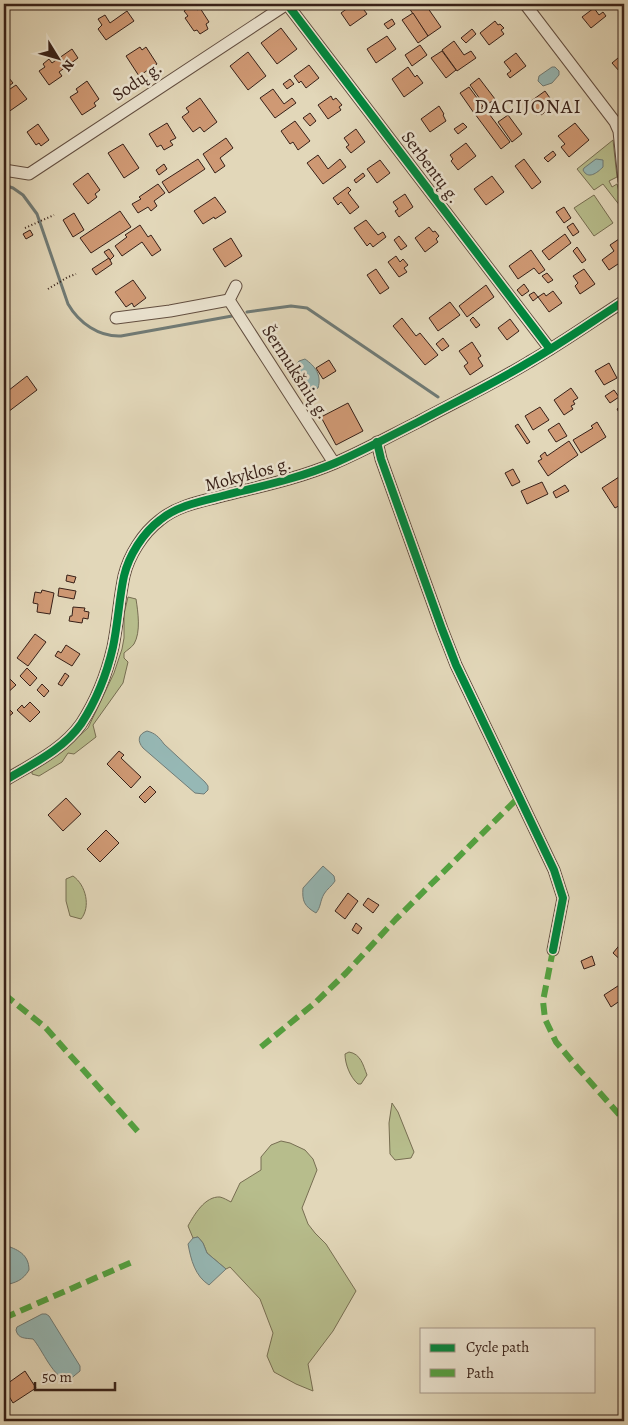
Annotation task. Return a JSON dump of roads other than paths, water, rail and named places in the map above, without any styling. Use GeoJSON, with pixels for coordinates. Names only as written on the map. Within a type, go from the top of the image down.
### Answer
{"type":"FeatureCollection","features":[{"type":"Feature","properties":{"kind":"street","name":"Sodų g."},"geometry":{"type":"LineString","coordinates":[[4,170],[29,174],[287,4]]}},
{"type":"Feature","properties":{"kind":"street","name":"Serbentų g."},"geometry":{"type":"LineString","coordinates":[[287,4],[550,350]]}},
{"type":"Feature","properties":{"kind":"street"},"geometry":{"type":"LineString","coordinates":[[525,4],[616,122],[619,131],[624,181]]}},
{"type":"Feature","properties":{"kind":"street"},"geometry":{"type":"LineString","coordinates":[[116,318],[170,311],[229,300],[236,286]]}},
{"type":"Feature","properties":{"kind":"street","name":"Šermukšnių g."},"geometry":{"type":"LineString","coordinates":[[229,300],[334,463]]}},
{"type":"Feature","properties":{"kind":"street","name":"Mokyklos g."},"geometry":{"type":"LineString","coordinates":[[4,781],[64,743],[80,724],[97,693],[111,656],[124,576],[129,561],[150,528],[166,515],[196,503],[302,475],[334,463],[482,389],[550,350],[624,301]]}},
{"type":"Feature","properties":{"kind":"street"},"geometry":{"type":"LineString","coordinates":[[377,442],[384,468],[452,656],[554,870],[562,898],[553,950]]}},
{"type":"Feature","properties":{"kind":"water"},"geometry":{"type":"Polygon","coordinates":[[[552,67],[559,71],[559,75],[552,83],[543,86],[538,81],[539,76],[552,67]]]}},
{"type":"Feature","properties":{"kind":"water"},"geometry":{"type":"Polygon","coordinates":[[[596,159],[603,160],[603,167],[595,173],[587,175],[583,170],[584,168],[596,159]]]}},
{"type":"Feature","properties":{"kind":"water"},"geometry":{"type":"Polygon","coordinates":[[[305,359],[315,368],[319,379],[318,388],[312,390],[301,387],[291,371],[299,361],[305,359]]]}},
{"type":"Feature","properties":{"kind":"water"},"geometry":{"type":"Polygon","coordinates":[[[147,731],[157,736],[205,782],[208,790],[204,794],[195,793],[143,748],[139,738],[147,731]]]}},
{"type":"Feature","properties":{"kind":"water"},"geometry":{"type":"Polygon","coordinates":[[[323,866],[334,876],[335,881],[324,894],[316,913],[305,903],[303,888],[323,866]]]}},
{"type":"Feature","properties":{"kind":"water"},"geometry":{"type":"Polygon","coordinates":[[[198,1237],[207,1253],[226,1269],[209,1285],[197,1272],[189,1250],[188,1244],[193,1238],[198,1237]]]}},
{"type":"Feature","properties":{"kind":"water"},"geometry":{"type":"Polygon","coordinates":[[[4,1245],[18,1250],[25,1256],[29,1270],[19,1280],[4,1285],[4,1245]]]}},
{"type":"Feature","properties":{"kind":"water"},"geometry":{"type":"Polygon","coordinates":[[[42,1314],[49,1316],[80,1366],[80,1371],[69,1380],[58,1375],[33,1339],[22,1338],[17,1333],[17,1327],[42,1314]]]}},
{"type":"Feature","properties":{"kind":"waterway"},"geometry":{"type":"LineString","coordinates":[[4,185],[13,188],[23,195],[37,214],[68,304],[90,328],[105,334],[121,336],[232,316]]}},
{"type":"Feature","properties":{"kind":"waterway"},"geometry":{"type":"LineString","coordinates":[[247,312],[291,306],[307,308],[438,397]]}},
{"type":"Feature","properties":{"kind":"district","name":"DACIJONAI"},"geometry":{"type":"Point","coordinates":[528,106]}}]}
